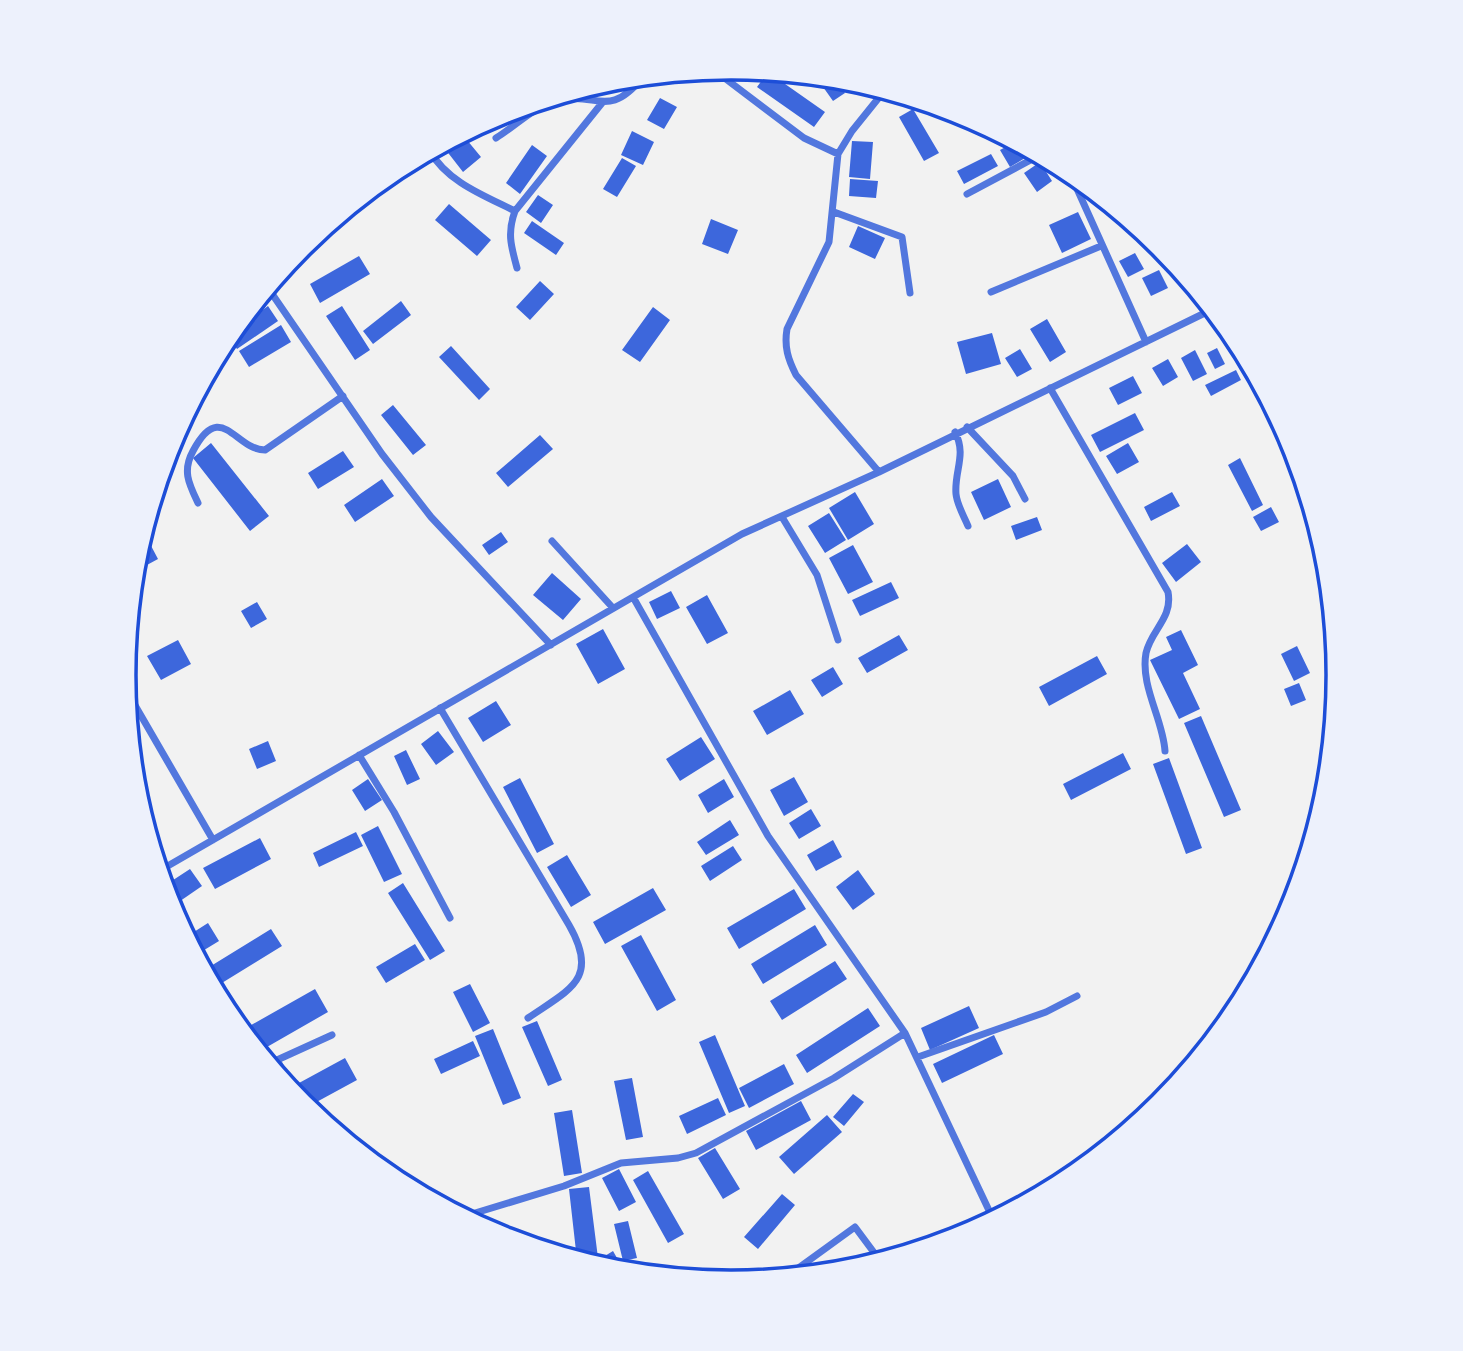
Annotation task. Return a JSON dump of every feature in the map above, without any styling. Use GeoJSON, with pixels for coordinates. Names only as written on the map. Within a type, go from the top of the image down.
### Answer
{"type":"FeatureCollection","features":[{"type":"Feature","properties":{"kind":"street"},"geometry":{"type":"LineString","coordinates":[[728,80],[804,138],[838,154]]}},
{"type":"Feature","properties":{"kind":"street"},"geometry":{"type":"LineString","coordinates":[[580,101],[602,103],[627,95],[632,89]]}},
{"type":"Feature","properties":{"kind":"street"},"geometry":{"type":"LineString","coordinates":[[878,99],[852,131],[838,154],[829,242],[787,329],[786,351],[796,375],[879,472]]}},
{"type":"Feature","properties":{"kind":"street"},"geometry":{"type":"LineString","coordinates":[[517,268],[509,242],[509,229],[515,211],[602,103]]}},
{"type":"Feature","properties":{"kind":"street"},"geometry":{"type":"LineString","coordinates":[[496,138],[529,116]]}},
{"type":"Feature","properties":{"kind":"street"},"geometry":{"type":"LineString","coordinates":[[435,159],[442,169],[465,186],[515,211]]}},
{"type":"Feature","properties":{"kind":"street"},"geometry":{"type":"LineString","coordinates":[[967,194],[1030,160]]}},
{"type":"Feature","properties":{"kind":"street"},"geometry":{"type":"LineString","coordinates":[[1078,192],[1146,342]]}},
{"type":"Feature","properties":{"kind":"street"},"geometry":{"type":"LineString","coordinates":[[834,212],[902,237],[910,293]]}},
{"type":"Feature","properties":{"kind":"street"},"geometry":{"type":"LineString","coordinates":[[991,292],[1101,246]]}},
{"type":"Feature","properties":{"kind":"street"},"geometry":{"type":"LineString","coordinates":[[273,296],[382,454],[431,517],[551,645]]}},
{"type":"Feature","properties":{"kind":"street"},"geometry":{"type":"LineString","coordinates":[[168,866],[742,534],[879,472],[955,432],[1204,313]]}},
{"type":"Feature","properties":{"kind":"street"},"geometry":{"type":"LineString","coordinates":[[1050,388],[1168,592],[1169,608],[1150,643],[1145,664],[1164,735],[1165,751]]}},
{"type":"Feature","properties":{"kind":"street"},"geometry":{"type":"LineString","coordinates":[[198,503],[187,480],[188,461],[201,437],[210,430],[227,429],[253,448],[265,450],[343,396]]}},
{"type":"Feature","properties":{"kind":"street"},"geometry":{"type":"LineString","coordinates":[[967,427],[1013,476],[1025,499]]}},
{"type":"Feature","properties":{"kind":"street"},"geometry":{"type":"LineString","coordinates":[[955,432],[960,442],[962,462],[956,493],[968,527]]}},
{"type":"Feature","properties":{"kind":"street"},"geometry":{"type":"LineString","coordinates":[[782,517],[817,575],[838,640]]}},
{"type":"Feature","properties":{"kind":"street"},"geometry":{"type":"LineString","coordinates":[[552,541],[613,608]]}},
{"type":"Feature","properties":{"kind":"street"},"geometry":{"type":"LineString","coordinates":[[633,597],[768,836],[905,1033],[989,1212]]}},
{"type":"Feature","properties":{"kind":"street"},"geometry":{"type":"LineString","coordinates":[[440,708],[569,925],[583,956],[579,976],[568,990],[528,1018]]}},
{"type":"Feature","properties":{"kind":"street"},"geometry":{"type":"LineString","coordinates":[[138,710],[213,840]]}},
{"type":"Feature","properties":{"kind":"street"},"geometry":{"type":"LineString","coordinates":[[359,755],[394,811],[450,918]]}},
{"type":"Feature","properties":{"kind":"street"},"geometry":{"type":"LineString","coordinates":[[918,1057],[1046,1012],[1077,996]]}},
{"type":"Feature","properties":{"kind":"street"},"geometry":{"type":"LineString","coordinates":[[476,1213],[564,1186],[621,1163],[678,1158],[696,1153],[834,1078],[905,1033]]}},
{"type":"Feature","properties":{"kind":"street"},"geometry":{"type":"LineString","coordinates":[[277,1060],[332,1035]]}},
{"type":"Feature","properties":{"kind":"street"},"geometry":{"type":"LineString","coordinates":[[801,1266],[855,1227],[874,1253]]}},
{"type":"Feature","properties":{"kind":"building"},"geometry":{"type":"Polygon","coordinates":[[[761,82],[784,83],[825,112],[814,127],[757,87],[761,82]]]}},
{"type":"Feature","properties":{"kind":"building"},"geometry":{"type":"Polygon","coordinates":[[[824,88],[845,93],[833,101],[824,88]]]}},
{"type":"Feature","properties":{"kind":"building"},"geometry":{"type":"Polygon","coordinates":[[[660,98],[677,107],[664,129],[647,120],[660,98]]]}},
{"type":"Feature","properties":{"kind":"building"},"geometry":{"type":"Polygon","coordinates":[[[913,109],[939,153],[924,161],[899,117],[913,109]]]}},
{"type":"Feature","properties":{"kind":"building"},"geometry":{"type":"Polygon","coordinates":[[[632,131],[654,142],[643,165],[621,155],[632,131]]]}},
{"type":"Feature","properties":{"kind":"building"},"geometry":{"type":"Polygon","coordinates":[[[852,141],[873,142],[870,179],[849,177],[852,141]]]}},
{"type":"Feature","properties":{"kind":"building"},"geometry":{"type":"Polygon","coordinates":[[[468,142],[481,157],[463,172],[448,153],[468,142]]]}},
{"type":"Feature","properties":{"kind":"building"},"geometry":{"type":"Polygon","coordinates":[[[532,145],[547,156],[520,194],[506,183],[532,145]]]}},
{"type":"Feature","properties":{"kind":"building"},"geometry":{"type":"Polygon","coordinates":[[[1005,147],[1025,158],[1010,167],[1000,150],[1005,147]]]}},
{"type":"Feature","properties":{"kind":"building"},"geometry":{"type":"Polygon","coordinates":[[[991,154],[998,166],[964,184],[957,171],[991,154]]]}},
{"type":"Feature","properties":{"kind":"building"},"geometry":{"type":"Polygon","coordinates":[[[622,158],[636,166],[617,197],[603,189],[622,158]]]}},
{"type":"Feature","properties":{"kind":"building"},"geometry":{"type":"Polygon","coordinates":[[[1036,165],[1045,170],[1052,181],[1037,192],[1024,173],[1036,165]]]}},
{"type":"Feature","properties":{"kind":"building"},"geometry":{"type":"Polygon","coordinates":[[[850,179],[878,181],[876,198],[849,196],[850,179]]]}},
{"type":"Feature","properties":{"kind":"building"},"geometry":{"type":"Polygon","coordinates":[[[538,195],[553,205],[541,223],[526,212],[538,195]]]}},
{"type":"Feature","properties":{"kind":"building"},"geometry":{"type":"Polygon","coordinates":[[[449,204],[491,240],[477,256],[435,220],[449,204]]]}},
{"type":"Feature","properties":{"kind":"building"},"geometry":{"type":"Polygon","coordinates":[[[1078,212],[1091,239],[1062,253],[1049,225],[1078,212]]]}},
{"type":"Feature","properties":{"kind":"building"},"geometry":{"type":"Polygon","coordinates":[[[711,219],[738,230],[728,254],[702,244],[711,219]]]}},
{"type":"Feature","properties":{"kind":"building"},"geometry":{"type":"Polygon","coordinates":[[[532,221],[564,243],[556,255],[524,233],[532,221]]]}},
{"type":"Feature","properties":{"kind":"building"},"geometry":{"type":"Polygon","coordinates":[[[858,226],[885,238],[875,259],[849,247],[858,226]]]}},
{"type":"Feature","properties":{"kind":"building"},"geometry":{"type":"Polygon","coordinates":[[[1135,253],[1144,269],[1128,277],[1119,261],[1135,253]]]}},
{"type":"Feature","properties":{"kind":"building"},"geometry":{"type":"Polygon","coordinates":[[[359,256],[370,274],[320,303],[310,284],[359,256]]]}},
{"type":"Feature","properties":{"kind":"building"},"geometry":{"type":"Polygon","coordinates":[[[1159,270],[1168,288],[1151,296],[1142,278],[1159,270]]]}},
{"type":"Feature","properties":{"kind":"building"},"geometry":{"type":"Polygon","coordinates":[[[540,281],[554,294],[530,320],[516,307],[540,281]]]}},
{"type":"Feature","properties":{"kind":"building"},"geometry":{"type":"Polygon","coordinates":[[[401,301],[411,315],[373,344],[363,331],[401,301]]]}},
{"type":"Feature","properties":{"kind":"building"},"geometry":{"type":"Polygon","coordinates":[[[268,306],[278,321],[237,349],[236,347],[260,312],[268,306]]]}},
{"type":"Feature","properties":{"kind":"building"},"geometry":{"type":"Polygon","coordinates":[[[342,306],[370,350],[355,360],[326,316],[342,306]]]}},
{"type":"Feature","properties":{"kind":"building"},"geometry":{"type":"Polygon","coordinates":[[[653,307],[670,320],[640,362],[622,350],[653,307]]]}},
{"type":"Feature","properties":{"kind":"building"},"geometry":{"type":"Polygon","coordinates":[[[1047,319],[1066,352],[1050,362],[1030,329],[1047,319]]]}},
{"type":"Feature","properties":{"kind":"building"},"geometry":{"type":"Polygon","coordinates":[[[281,325],[291,342],[249,367],[239,351],[281,325]]]}},
{"type":"Feature","properties":{"kind":"building"},"geometry":{"type":"Polygon","coordinates":[[[992,333],[1001,364],[966,374],[957,342],[992,333]]]}},
{"type":"Feature","properties":{"kind":"building"},"geometry":{"type":"Polygon","coordinates":[[[451,346],[490,389],[479,400],[439,357],[451,346]]]}},
{"type":"Feature","properties":{"kind":"building"},"geometry":{"type":"Polygon","coordinates":[[[1217,348],[1225,364],[1215,369],[1207,353],[1217,348]]]}},
{"type":"Feature","properties":{"kind":"building"},"geometry":{"type":"Polygon","coordinates":[[[1020,349],[1032,369],[1017,377],[1005,358],[1020,349]]]}},
{"type":"Feature","properties":{"kind":"building"},"geometry":{"type":"Polygon","coordinates":[[[1195,350],[1207,374],[1193,381],[1181,358],[1195,350]]]}},
{"type":"Feature","properties":{"kind":"building"},"geometry":{"type":"Polygon","coordinates":[[[1168,359],[1178,377],[1163,386],[1152,368],[1168,359]]]}},
{"type":"Feature","properties":{"kind":"building"},"geometry":{"type":"Polygon","coordinates":[[[1236,370],[1241,380],[1211,396],[1205,385],[1236,370]]]}},
{"type":"Feature","properties":{"kind":"building"},"geometry":{"type":"Polygon","coordinates":[[[1133,376],[1142,393],[1118,405],[1109,388],[1133,376]]]}},
{"type":"Feature","properties":{"kind":"building"},"geometry":{"type":"Polygon","coordinates":[[[393,405],[426,445],[413,455],[381,415],[393,405]]]}},
{"type":"Feature","properties":{"kind":"building"},"geometry":{"type":"Polygon","coordinates":[[[1135,413],[1144,430],[1100,452],[1091,435],[1135,413]]]}},
{"type":"Feature","properties":{"kind":"building"},"geometry":{"type":"Polygon","coordinates":[[[540,435],[553,449],[508,487],[496,473],[540,435]]]}},
{"type":"Feature","properties":{"kind":"building"},"geometry":{"type":"Polygon","coordinates":[[[211,443],[269,516],[250,531],[193,458],[211,443]]]}},
{"type":"Feature","properties":{"kind":"building"},"geometry":{"type":"Polygon","coordinates":[[[1128,443],[1139,462],[1117,474],[1106,456],[1128,443]]]}},
{"type":"Feature","properties":{"kind":"building"},"geometry":{"type":"Polygon","coordinates":[[[343,451],[354,467],[318,489],[308,473],[343,451]]]}},
{"type":"Feature","properties":{"kind":"building"},"geometry":{"type":"Polygon","coordinates":[[[1240,458],[1263,505],[1252,511],[1228,465],[1240,458]]]}},
{"type":"Feature","properties":{"kind":"building"},"geometry":{"type":"Polygon","coordinates":[[[382,479],[394,496],[355,522],[344,505],[382,479]]]}},
{"type":"Feature","properties":{"kind":"building"},"geometry":{"type":"Polygon","coordinates":[[[998,479],[1011,507],[984,520],[971,492],[998,479]]]}},
{"type":"Feature","properties":{"kind":"building"},"geometry":{"type":"Polygon","coordinates":[[[855,492],[874,524],[848,540],[829,508],[855,492]]]}},
{"type":"Feature","properties":{"kind":"building"},"geometry":{"type":"Polygon","coordinates":[[[1172,492],[1180,506],[1151,521],[1144,507],[1172,492]]]}},
{"type":"Feature","properties":{"kind":"building"},"geometry":{"type":"Polygon","coordinates":[[[1271,507],[1279,522],[1261,531],[1253,517],[1271,507]]]}},
{"type":"Feature","properties":{"kind":"building"},"geometry":{"type":"Polygon","coordinates":[[[829,513],[846,540],[825,553],[808,526],[829,513]]]}},
{"type":"Feature","properties":{"kind":"building"},"geometry":{"type":"Polygon","coordinates":[[[1037,517],[1042,530],[1016,540],[1011,526],[1037,517]]]}},
{"type":"Feature","properties":{"kind":"building"},"geometry":{"type":"Polygon","coordinates":[[[501,532],[508,542],[489,555],[482,545],[501,532]]]}},
{"type":"Feature","properties":{"kind":"building"},"geometry":{"type":"Polygon","coordinates":[[[1187,544],[1201,562],[1176,582],[1162,563],[1187,544]]]}},
{"type":"Feature","properties":{"kind":"building"},"geometry":{"type":"Polygon","coordinates":[[[853,545],[873,582],[848,594],[829,558],[853,545]]]}},
{"type":"Feature","properties":{"kind":"building"},"geometry":{"type":"Polygon","coordinates":[[[151,546],[158,559],[147,565],[151,546]]]}},
{"type":"Feature","properties":{"kind":"building"},"geometry":{"type":"Polygon","coordinates":[[[552,573],[581,599],[563,620],[533,595],[552,573]]]}},
{"type":"Feature","properties":{"kind":"building"},"geometry":{"type":"Polygon","coordinates":[[[891,582],[899,598],[860,616],[852,600],[891,582]]]}},
{"type":"Feature","properties":{"kind":"building"},"geometry":{"type":"Polygon","coordinates":[[[671,591],[680,608],[657,619],[649,602],[671,591]]]}},
{"type":"Feature","properties":{"kind":"building"},"geometry":{"type":"Polygon","coordinates":[[[707,595],[728,633],[707,644],[686,607],[707,595]]]}},
{"type":"Feature","properties":{"kind":"building"},"geometry":{"type":"Polygon","coordinates":[[[257,602],[267,619],[251,628],[241,611],[257,602]]]}},
{"type":"Feature","properties":{"kind":"building"},"geometry":{"type":"Polygon","coordinates":[[[603,629],[625,669],[598,684],[576,644],[603,629]]]}},
{"type":"Feature","properties":{"kind":"building"},"geometry":{"type":"Polygon","coordinates":[[[1181,630],[1198,665],[1183,673],[1200,709],[1179,719],[1150,660],[1172,650],[1166,637],[1181,630]]]}},
{"type":"Feature","properties":{"kind":"building"},"geometry":{"type":"Polygon","coordinates":[[[899,635],[908,650],[867,673],[858,658],[899,635]]]}},
{"type":"Feature","properties":{"kind":"building"},"geometry":{"type":"Polygon","coordinates":[[[178,640],[191,664],[161,680],[147,656],[178,640]]]}},
{"type":"Feature","properties":{"kind":"building"},"geometry":{"type":"Polygon","coordinates":[[[1297,646],[1310,673],[1294,681],[1281,654],[1297,646]]]}},
{"type":"Feature","properties":{"kind":"building"},"geometry":{"type":"Polygon","coordinates":[[[1097,656],[1107,674],[1049,706],[1039,687],[1097,656]]]}},
{"type":"Feature","properties":{"kind":"building"},"geometry":{"type":"Polygon","coordinates":[[[833,667],[843,684],[822,697],[811,680],[833,667]]]}},
{"type":"Feature","properties":{"kind":"building"},"geometry":{"type":"Polygon","coordinates":[[[1299,683],[1306,700],[1291,706],[1284,689],[1299,683]]]}},
{"type":"Feature","properties":{"kind":"building"},"geometry":{"type":"Polygon","coordinates":[[[790,690],[804,714],[767,735],[753,711],[790,690]]]}},
{"type":"Feature","properties":{"kind":"building"},"geometry":{"type":"Polygon","coordinates":[[[496,701],[511,725],[483,742],[468,718],[496,701]]]}},
{"type":"Feature","properties":{"kind":"building"},"geometry":{"type":"Polygon","coordinates":[[[1201,716],[1241,810],[1224,817],[1184,723],[1201,716]]]}},
{"type":"Feature","properties":{"kind":"building"},"geometry":{"type":"Polygon","coordinates":[[[438,731],[454,752],[436,765],[421,744],[438,731]]]}},
{"type":"Feature","properties":{"kind":"building"},"geometry":{"type":"Polygon","coordinates":[[[701,737],[715,759],[680,781],[666,759],[701,737]]]}},
{"type":"Feature","properties":{"kind":"building"},"geometry":{"type":"Polygon","coordinates":[[[268,741],[276,761],[257,769],[249,749],[268,741]]]}},
{"type":"Feature","properties":{"kind":"building"},"geometry":{"type":"Polygon","coordinates":[[[406,750],[420,779],[407,785],[394,756],[406,750]]]}},
{"type":"Feature","properties":{"kind":"building"},"geometry":{"type":"Polygon","coordinates":[[[1123,753],[1131,769],[1071,800],[1063,784],[1123,753]]]}},
{"type":"Feature","properties":{"kind":"building"},"geometry":{"type":"Polygon","coordinates":[[[1169,758],[1202,848],[1186,854],[1153,764],[1169,758]]]}},
{"type":"Feature","properties":{"kind":"building"},"geometry":{"type":"Polygon","coordinates":[[[794,777],[808,802],[784,816],[770,790],[794,777]]]}},
{"type":"Feature","properties":{"kind":"building"},"geometry":{"type":"Polygon","coordinates":[[[520,778],[554,844],[537,853],[503,787],[520,778]]]}},
{"type":"Feature","properties":{"kind":"building"},"geometry":{"type":"Polygon","coordinates":[[[368,779],[382,800],[365,811],[352,790],[368,779]]]}},
{"type":"Feature","properties":{"kind":"building"},"geometry":{"type":"Polygon","coordinates":[[[724,779],[734,797],[708,813],[698,795],[724,779]]]}},
{"type":"Feature","properties":{"kind":"building"},"geometry":{"type":"Polygon","coordinates":[[[811,809],[821,826],[799,839],[789,823],[811,809]]]}},
{"type":"Feature","properties":{"kind":"building"},"geometry":{"type":"Polygon","coordinates":[[[730,820],[739,835],[706,855],[697,842],[730,820]]]}},
{"type":"Feature","properties":{"kind":"building"},"geometry":{"type":"Polygon","coordinates":[[[378,826],[402,874],[384,882],[361,835],[378,826]]]}},
{"type":"Feature","properties":{"kind":"building"},"geometry":{"type":"Polygon","coordinates":[[[356,832],[363,846],[319,867],[313,853],[356,832]]]}},
{"type":"Feature","properties":{"kind":"building"},"geometry":{"type":"Polygon","coordinates":[[[260,838],[271,859],[215,889],[203,868],[260,838]]]}},
{"type":"Feature","properties":{"kind":"building"},"geometry":{"type":"Polygon","coordinates":[[[833,840],[842,857],[816,871],[807,855],[833,840]]]}},
{"type":"Feature","properties":{"kind":"building"},"geometry":{"type":"Polygon","coordinates":[[[733,846],[742,860],[710,881],[701,866],[733,846]]]}},
{"type":"Feature","properties":{"kind":"building"},"geometry":{"type":"Polygon","coordinates":[[[567,855],[591,895],[571,907],[547,867],[567,855]]]}},
{"type":"Feature","properties":{"kind":"building"},"geometry":{"type":"Polygon","coordinates":[[[190,869],[202,886],[181,900],[173,880],[190,869]]]}},
{"type":"Feature","properties":{"kind":"building"},"geometry":{"type":"Polygon","coordinates":[[[858,870],[875,894],[853,910],[836,887],[858,870]]]}},
{"type":"Feature","properties":{"kind":"building"},"geometry":{"type":"Polygon","coordinates":[[[403,883],[445,951],[430,960],[388,893],[403,883]]]}},
{"type":"Feature","properties":{"kind":"building"},"geometry":{"type":"Polygon","coordinates":[[[653,888],[666,910],[605,944],[593,922],[653,888]]]}},
{"type":"Feature","properties":{"kind":"building"},"geometry":{"type":"Polygon","coordinates":[[[794,889],[806,909],[739,949],[727,928],[794,889]]]}},
{"type":"Feature","properties":{"kind":"building"},"geometry":{"type":"Polygon","coordinates":[[[208,923],[219,941],[204,950],[195,931],[208,923]]]}},
{"type":"Feature","properties":{"kind":"building"},"geometry":{"type":"Polygon","coordinates":[[[815,925],[827,945],[763,984],[751,964],[815,925]]]}},
{"type":"Feature","properties":{"kind":"building"},"geometry":{"type":"Polygon","coordinates":[[[271,929],[282,946],[222,983],[212,965],[271,929]]]}},
{"type":"Feature","properties":{"kind":"building"},"geometry":{"type":"Polygon","coordinates":[[[641,935],[676,1000],[657,1011],[621,946],[641,935]]]}},
{"type":"Feature","properties":{"kind":"building"},"geometry":{"type":"Polygon","coordinates":[[[415,944],[425,960],[386,983],[376,967],[415,944]]]}},
{"type":"Feature","properties":{"kind":"building"},"geometry":{"type":"Polygon","coordinates":[[[835,961],[847,979],[782,1020],[770,1001],[835,961]]]}},
{"type":"Feature","properties":{"kind":"building"},"geometry":{"type":"Polygon","coordinates":[[[470,984],[490,1023],[473,1032],[453,992],[470,984]]]}},
{"type":"Feature","properties":{"kind":"building"},"geometry":{"type":"Polygon","coordinates":[[[315,989],[328,1012],[267,1047],[250,1026],[315,989]]]}},
{"type":"Feature","properties":{"kind":"building"},"geometry":{"type":"Polygon","coordinates":[[[969,1006],[979,1028],[930,1050],[921,1028],[969,1006]]]}},
{"type":"Feature","properties":{"kind":"building"},"geometry":{"type":"Polygon","coordinates":[[[868,1008],[880,1026],[807,1073],[796,1055],[868,1008]]]}},
{"type":"Feature","properties":{"kind":"building"},"geometry":{"type":"Polygon","coordinates":[[[537,1021],[562,1080],[548,1086],[522,1027],[537,1021]]]}},
{"type":"Feature","properties":{"kind":"building"},"geometry":{"type":"Polygon","coordinates":[[[493,1029],[521,1098],[503,1105],[475,1036],[493,1029]]]}},
{"type":"Feature","properties":{"kind":"building"},"geometry":{"type":"Polygon","coordinates":[[[715,1035],[745,1106],[729,1113],[699,1042],[715,1035]]]}},
{"type":"Feature","properties":{"kind":"building"},"geometry":{"type":"Polygon","coordinates":[[[994,1035],[1003,1054],[942,1083],[933,1064],[994,1035]]]}},
{"type":"Feature","properties":{"kind":"building"},"geometry":{"type":"Polygon","coordinates":[[[473,1041],[480,1056],[441,1074],[434,1059],[473,1041]]]}},
{"type":"Feature","properties":{"kind":"building"},"geometry":{"type":"Polygon","coordinates":[[[345,1058],[357,1080],[317,1102],[299,1083],[345,1058]]]}},
{"type":"Feature","properties":{"kind":"building"},"geometry":{"type":"Polygon","coordinates":[[[784,1064],[794,1084],[749,1108],[739,1088],[784,1064]]]}},
{"type":"Feature","properties":{"kind":"building"},"geometry":{"type":"Polygon","coordinates":[[[632,1078],[643,1137],[626,1140],[614,1081],[632,1078]]]}},
{"type":"Feature","properties":{"kind":"building"},"geometry":{"type":"Polygon","coordinates":[[[853,1094],[864,1102],[844,1126],[833,1117],[853,1094]]]}},
{"type":"Feature","properties":{"kind":"building"},"geometry":{"type":"Polygon","coordinates":[[[718,1098],[726,1115],[687,1134],[679,1116],[718,1098]]]}},
{"type":"Feature","properties":{"kind":"building"},"geometry":{"type":"Polygon","coordinates":[[[801,1101],[811,1120],[756,1150],[746,1131],[801,1101]]]}},
{"type":"Feature","properties":{"kind":"building"},"geometry":{"type":"Polygon","coordinates":[[[572,1110],[582,1173],[564,1176],[554,1113],[572,1110]]]}},
{"type":"Feature","properties":{"kind":"building"},"geometry":{"type":"Polygon","coordinates":[[[827,1115],[842,1132],[794,1174],[779,1157],[827,1115]]]}},
{"type":"Feature","properties":{"kind":"building"},"geometry":{"type":"Polygon","coordinates":[[[715,1148],[740,1189],[723,1199],[698,1158],[715,1148]]]}},
{"type":"Feature","properties":{"kind":"building"},"geometry":{"type":"Polygon","coordinates":[[[619,1169],[636,1202],[619,1211],[602,1178],[619,1169]]]}},
{"type":"Feature","properties":{"kind":"building"},"geometry":{"type":"Polygon","coordinates":[[[648,1171],[684,1234],[668,1243],[633,1180],[648,1171]]]}},
{"type":"Feature","properties":{"kind":"building"},"geometry":{"type":"Polygon","coordinates":[[[589,1187],[598,1255],[576,1249],[569,1189],[589,1187]]]}},
{"type":"Feature","properties":{"kind":"building"},"geometry":{"type":"Polygon","coordinates":[[[782,1194],[795,1205],[758,1249],[744,1237],[782,1194]]]}},
{"type":"Feature","properties":{"kind":"building"},"geometry":{"type":"Polygon","coordinates":[[[628,1221],[637,1258],[623,1260],[614,1224],[628,1221]]]}},
{"type":"Feature","properties":{"kind":"building"},"geometry":{"type":"Polygon","coordinates":[[[613,1251],[618,1259],[615,1259],[604,1256],[613,1251]]]}}]}
